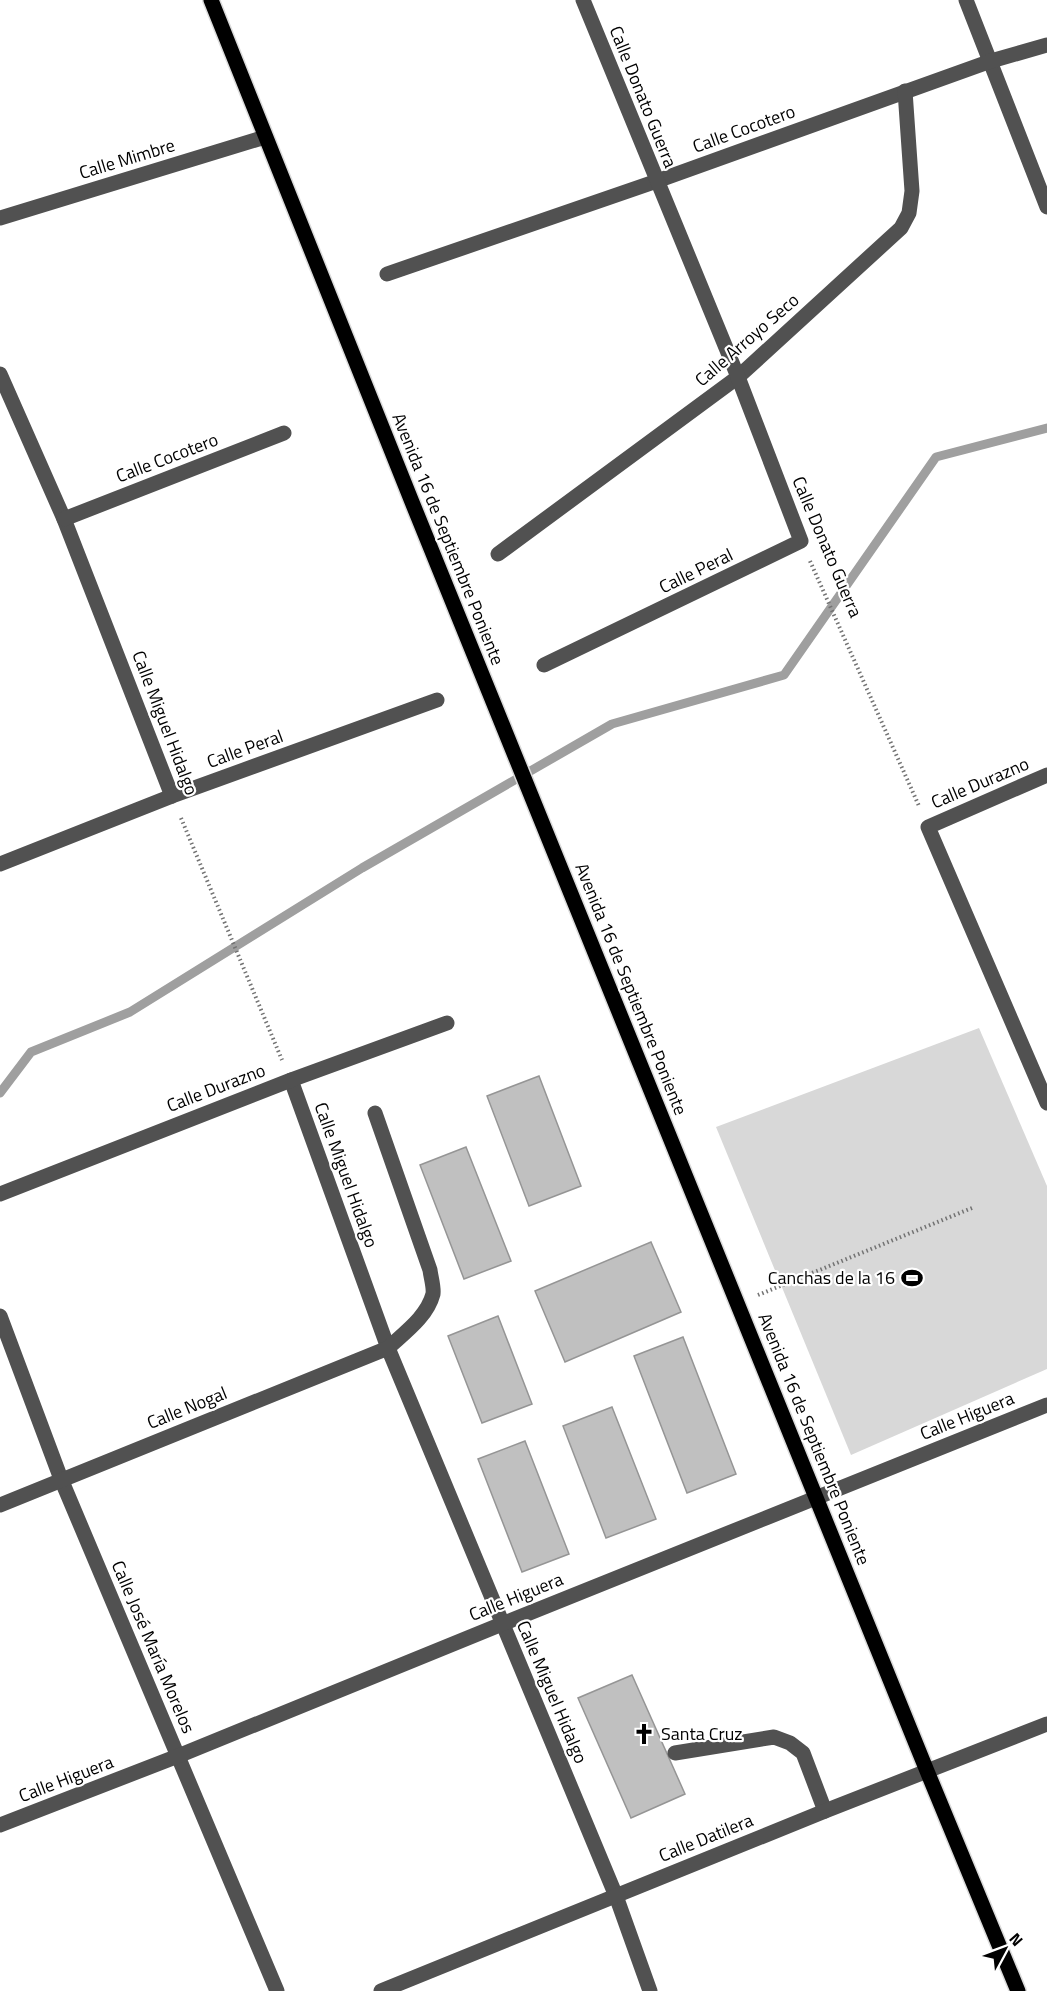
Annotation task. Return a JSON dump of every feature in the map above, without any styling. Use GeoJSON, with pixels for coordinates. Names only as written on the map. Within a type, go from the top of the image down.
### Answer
{"type":"FeatureCollection","features":[{"type":"Feature","properties":{"kind":"main road","name":"Avenida 16 de Septiembre Poniente"},"geometry":{"type":"LineString","coordinates":[[211,0],[289,200],[1018,1991]]}},
{"type":"Feature","properties":{"kind":"street","name":"Calle Donato Guerra"},"geometry":{"type":"LineString","coordinates":[[583,0],[738,377],[801,541]]}},
{"type":"Feature","properties":{"kind":"street"},"geometry":{"type":"LineString","coordinates":[[966,0],[1047,207]]}},
{"type":"Feature","properties":{"kind":"street","name":"Calle Cocotero"},"geometry":{"type":"LineString","coordinates":[[387,274],[657,181],[991,61],[1047,45]]}},
{"type":"Feature","properties":{"kind":"street","name":"Calle Arroyo Seco"},"geometry":{"type":"LineString","coordinates":[[498,554],[738,377],[901,228],[909,213],[912,190],[905,91]]}},
{"type":"Feature","properties":{"kind":"street","name":"Calle Mimbre"},"geometry":{"type":"LineString","coordinates":[[0,218],[265,138]]}},
{"type":"Feature","properties":{"kind":"street","name":"Calle Miguel Hidalgo"},"geometry":{"type":"LineString","coordinates":[[0,374],[64,519],[172,796]]}},
{"type":"Feature","properties":{"kind":"street","name":"Calle Cocotero"},"geometry":{"type":"LineString","coordinates":[[64,519],[284,433]]}},
{"type":"Feature","properties":{"kind":"street","name":"Calle Peral"},"geometry":{"type":"LineString","coordinates":[[544,665],[801,541]]}},
{"type":"Feature","properties":{"kind":"street","name":"Calle Peral"},"geometry":{"type":"LineString","coordinates":[[0,864],[172,796],[437,700]]}},
{"type":"Feature","properties":{"kind":"street","name":"Calle Durazno"},"geometry":{"type":"LineString","coordinates":[[928,827],[1047,775]]}},
{"type":"Feature","properties":{"kind":"street"},"geometry":{"type":"LineString","coordinates":[[928,827],[1044,1087],[1047,1103]]}},
{"type":"Feature","properties":{"kind":"street","name":"Calle Durazno"},"geometry":{"type":"LineString","coordinates":[[0,1194],[291,1080],[447,1023]]}},
{"type":"Feature","properties":{"kind":"street","name":"Calle Miguel Hidalgo"},"geometry":{"type":"LineString","coordinates":[[291,1080],[388,1348],[616,1896],[650,1991]]}},
{"type":"Feature","properties":{"kind":"street"},"geometry":{"type":"LineString","coordinates":[[375,1113],[430,1270],[433,1292],[427,1307],[417,1320],[388,1348]]}},
{"type":"Feature","properties":{"kind":"street","name":"Calle José María Morelos"},"geometry":{"type":"LineString","coordinates":[[0,1316],[61,1479],[277,1991]]}},
{"type":"Feature","properties":{"kind":"street","name":"Calle Nogal"},"geometry":{"type":"LineString","coordinates":[[0,1505],[388,1348]]}},
{"type":"Feature","properties":{"kind":"street","name":"Calle Higuera"},"geometry":{"type":"LineString","coordinates":[[0,1825],[178,1756],[1047,1406]]}},
{"type":"Feature","properties":{"kind":"street","name":"Calle Datilera"},"geometry":{"type":"LineString","coordinates":[[381,1991],[825,1811],[1047,1724]]}},
{"type":"Feature","properties":{"kind":"street"},"geometry":{"type":"LineString","coordinates":[[675,1753],[774,1737],[790,1743],[803,1753],[825,1811]]}},
{"type":"Feature","properties":{"kind":"path","name":"Calle Donato Guerra"},"geometry":{"type":"LineString","coordinates":[[801,541],[928,827]]}},
{"type":"Feature","properties":{"kind":"path","name":"Calle Miguel Hidalgo"},"geometry":{"type":"LineString","coordinates":[[172,796],[291,1080]]}},
{"type":"Feature","properties":{"kind":"path"},"geometry":{"type":"LineString","coordinates":[[738,1303],[972,1208]]}},
{"type":"Feature","properties":{"kind":"shaded area","name":"Canchas de la 16"},"geometry":{"type":"Polygon","coordinates":[[[979,1028],[1047,1186],[1047,1369],[851,1455],[716,1127],[979,1028]]]}},
{"type":"Feature","properties":{"kind":"building"},"geometry":{"type":"Polygon","coordinates":[[[539,1076],[581,1186],[529,1206],[487,1096],[539,1076]]]}},
{"type":"Feature","properties":{"kind":"building"},"geometry":{"type":"Polygon","coordinates":[[[466,1147],[511,1261],[464,1279],[420,1165],[466,1147]]]}},
{"type":"Feature","properties":{"kind":"building"},"geometry":{"type":"Polygon","coordinates":[[[651,1242],[681,1312],[565,1362],[535,1291],[651,1242]]]}},
{"type":"Feature","properties":{"kind":"building"},"geometry":{"type":"Polygon","coordinates":[[[498,1316],[532,1404],[482,1423],[448,1336],[498,1316]]]}},
{"type":"Feature","properties":{"kind":"building"},"geometry":{"type":"Polygon","coordinates":[[[683,1337],[736,1474],[687,1493],[634,1356],[683,1337]]]}},
{"type":"Feature","properties":{"kind":"building"},"geometry":{"type":"Polygon","coordinates":[[[612,1407],[656,1519],[606,1538],[563,1426],[612,1407]]]}},
{"type":"Feature","properties":{"kind":"building"},"geometry":{"type":"Polygon","coordinates":[[[525,1441],[569,1554],[522,1572],[478,1459],[525,1441]]]}},
{"type":"Feature","properties":{"kind":"building"},"geometry":{"type":"Polygon","coordinates":[[[632,1675],[685,1794],[631,1818],[578,1698],[632,1675]]]}},
{"type":"Feature","properties":{"kind":"waterway"},"geometry":{"type":"LineString","coordinates":[[0,1093],[31,1052],[130,1012],[362,868],[612,724],[784,675],[936,457],[1047,428]]}},
{"type":"Feature","properties":{"kind":"place","name":"Canchas de la 16"},"geometry":{"type":"Point","coordinates":[912,1278]}},
{"type":"Feature","properties":{"kind":"place","name":"Santa Cruz"},"geometry":{"type":"Point","coordinates":[644,1734]}}]}
